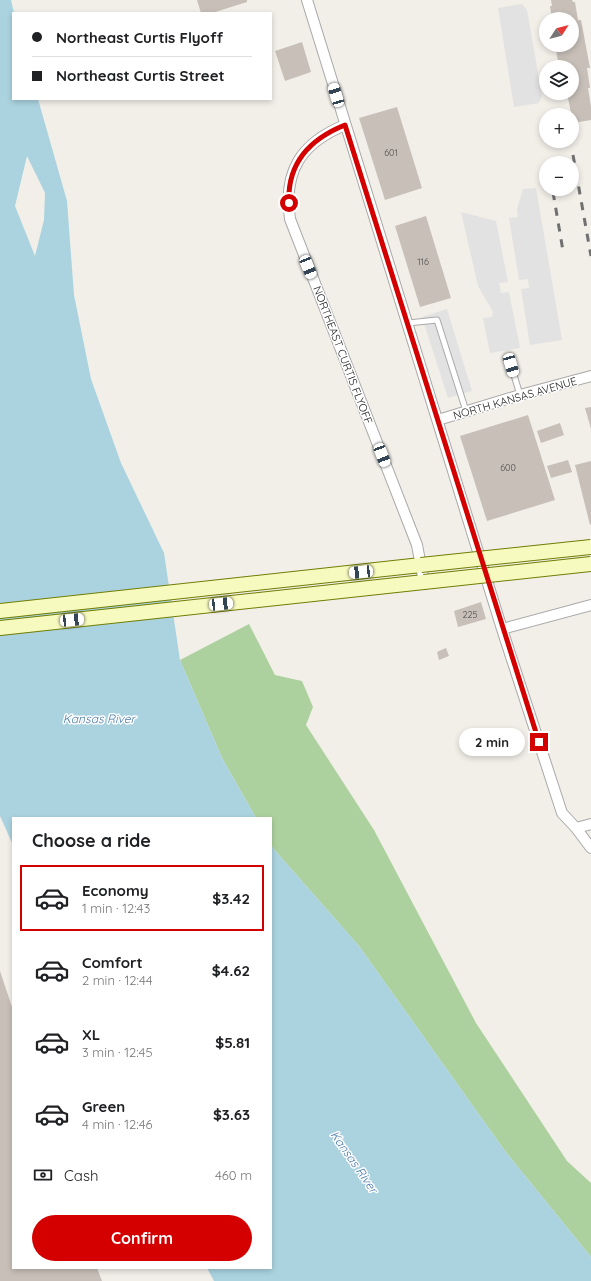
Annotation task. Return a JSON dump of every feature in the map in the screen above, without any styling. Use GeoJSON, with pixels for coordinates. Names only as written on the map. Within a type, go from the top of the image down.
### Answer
{"type":"FeatureCollection","features":[{"type":"Feature","properties":{"kind":"main road"},"geometry":{"type":"LineString","coordinates":[[0,611],[591,547]]}},
{"type":"Feature","properties":{"kind":"main road"},"geometry":{"type":"LineString","coordinates":[[0,628],[591,564]]}},
{"type":"Feature","properties":{"kind":"street"},"geometry":{"type":"LineString","coordinates":[[307,0],[502,629],[562,813],[576,828],[591,848]]}},
{"type":"Feature","properties":{"kind":"street","name":"NORTHEAST CURTIS FLYOFF"},"geometry":{"type":"LineString","coordinates":[[345,125],[317,140],[299,159],[290,183],[288,195],[290,219],[417,545],[424,582]]}},
{"type":"Feature","properties":{"kind":"street","name":"NORTH KANSAS AVENUE"},"geometry":{"type":"LineString","coordinates":[[438,420],[520,395],[591,376]]}},
{"type":"Feature","properties":{"kind":"street"},"geometry":{"type":"LineString","coordinates":[[502,629],[591,605]]}},
{"type":"Feature","properties":{"kind":"street"},"geometry":{"type":"LineString","coordinates":[[576,828],[591,824]]}},
{"type":"Feature","properties":{"kind":"lane"},"geometry":{"type":"LineString","coordinates":[[408,322],[437,320],[466,412]]}},
{"type":"Feature","properties":{"kind":"lane"},"geometry":{"type":"LineString","coordinates":[[511,365],[520,395]]}},
{"type":"Feature","properties":{"kind":"green space"},"geometry":{"type":"Polygon","coordinates":[[[249,624],[275,675],[302,681],[313,707],[306,725],[374,830],[476,1023],[567,1161],[591,1183],[591,1257],[505,1151],[359,946],[272,847],[272,817],[255,817],[222,758],[180,660],[249,624]]]}},
{"type":"Feature","properties":{"kind":"shaded area"},"geometry":{"type":"Polygon","coordinates":[[[522,4],[527,10],[539,79],[539,100],[540,100],[539,103],[514,107],[498,8],[522,4]]]}},
{"type":"Feature","properties":{"kind":"shaded area"},"geometry":{"type":"Polygon","coordinates":[[[536,188],[562,340],[530,345],[521,289],[529,288],[528,279],[519,280],[509,218],[518,217],[517,209],[523,189],[536,188]]]}},
{"type":"Feature","properties":{"kind":"shaded area"},"geometry":{"type":"Polygon","coordinates":[[[461,212],[496,221],[508,282],[499,283],[501,293],[509,292],[520,348],[490,353],[483,318],[492,317],[493,312],[478,286],[461,212]]]}},
{"type":"Feature","properties":{"kind":"shaded area"},"geometry":{"type":"Polygon","coordinates":[[[447,309],[472,391],[448,398],[422,317],[447,309]]]}},
{"type":"Feature","properties":{"kind":"water","name":"Kansas River"},"geometry":{"type":"Polygon","coordinates":[[[0,0],[11,0],[14,12],[12,12],[12,100],[38,100],[67,201],[74,295],[91,379],[121,463],[164,553],[180,660],[222,758],[255,817],[12,817],[12,843],[0,816],[0,0]],[[27,156],[15,206],[35,256],[44,220],[45,193],[27,156]]]}},
{"type":"Feature","properties":{"kind":"water","name":"Kansas River"},"geometry":{"type":"Polygon","coordinates":[[[272,847],[359,946],[505,1151],[591,1257],[591,1281],[214,1281],[208,1269],[272,1269],[272,847]]]}},
{"type":"Feature","properties":{"kind":"building"},"geometry":{"type":"Polygon","coordinates":[[[197,0],[247,0],[247,2],[215,12],[201,12],[197,0]]]}},
{"type":"Feature","properties":{"kind":"building"},"geometry":{"type":"Polygon","coordinates":[[[551,0],[572,0],[575,2],[577,12],[551,12],[550,6],[552,6],[551,0]]]}},
{"type":"Feature","properties":{"kind":"building"},"geometry":{"type":"Polygon","coordinates":[[[579,20],[581,20],[590,68],[587,68],[590,88],[588,88],[591,107],[591,120],[579,122],[579,108],[570,108],[568,100],[579,100],[579,60],[558,60],[556,52],[579,52],[579,20]]]}},
{"type":"Feature","properties":{"kind":"building"},"geometry":{"type":"Polygon","coordinates":[[[302,42],[311,72],[285,81],[275,51],[302,42]]]}},
{"type":"Feature","properties":{"kind":"building"},"geometry":{"type":"Polygon","coordinates":[[[397,107],[422,188],[385,200],[359,118],[397,107]]]}},
{"type":"Feature","properties":{"kind":"building"},"geometry":{"type":"Polygon","coordinates":[[[426,216],[451,298],[420,307],[395,226],[426,216]]]}},
{"type":"Feature","properties":{"kind":"building"},"geometry":{"type":"Polygon","coordinates":[[[591,407],[591,429],[585,408],[591,407]]]}},
{"type":"Feature","properties":{"kind":"building"},"geometry":{"type":"Polygon","coordinates":[[[528,415],[555,500],[487,521],[460,436],[528,415]]]}},
{"type":"Feature","properties":{"kind":"building"},"geometry":{"type":"Polygon","coordinates":[[[560,423],[564,435],[541,443],[537,431],[560,423]]]}},
{"type":"Feature","properties":{"kind":"building"},"geometry":{"type":"Polygon","coordinates":[[[568,460],[572,472],[551,478],[547,466],[568,460]]]}},
{"type":"Feature","properties":{"kind":"building"},"geometry":{"type":"Polygon","coordinates":[[[591,461],[591,524],[590,525],[575,465],[591,461]]]}},
{"type":"Feature","properties":{"kind":"building"},"geometry":{"type":"Polygon","coordinates":[[[481,602],[486,619],[458,627],[454,611],[481,602]]]}},
{"type":"Feature","properties":{"kind":"building"},"geometry":{"type":"Polygon","coordinates":[[[446,648],[449,656],[439,660],[437,652],[446,648]]]}},
{"type":"Feature","properties":{"kind":"building"},"geometry":{"type":"Polygon","coordinates":[[[0,971],[12,1007],[12,1269],[97,1269],[102,1281],[0,1281],[0,971]]]}},
{"type":"Feature","properties":{"kind":"railway"},"geometry":{"type":"LineString","coordinates":[[573,155],[591,256]]}},
{"type":"Feature","properties":{"kind":"railway"},"geometry":{"type":"LineString","coordinates":[[554,196],[563,251]]}},
{"type":"Feature","properties":{"kind":"route"},"geometry":{"type":"LineString","coordinates":[[289,203],[288,195],[290,183],[299,159],[312,143],[322,136],[345,125],[434,406],[502,629],[539,742]]}}]}
